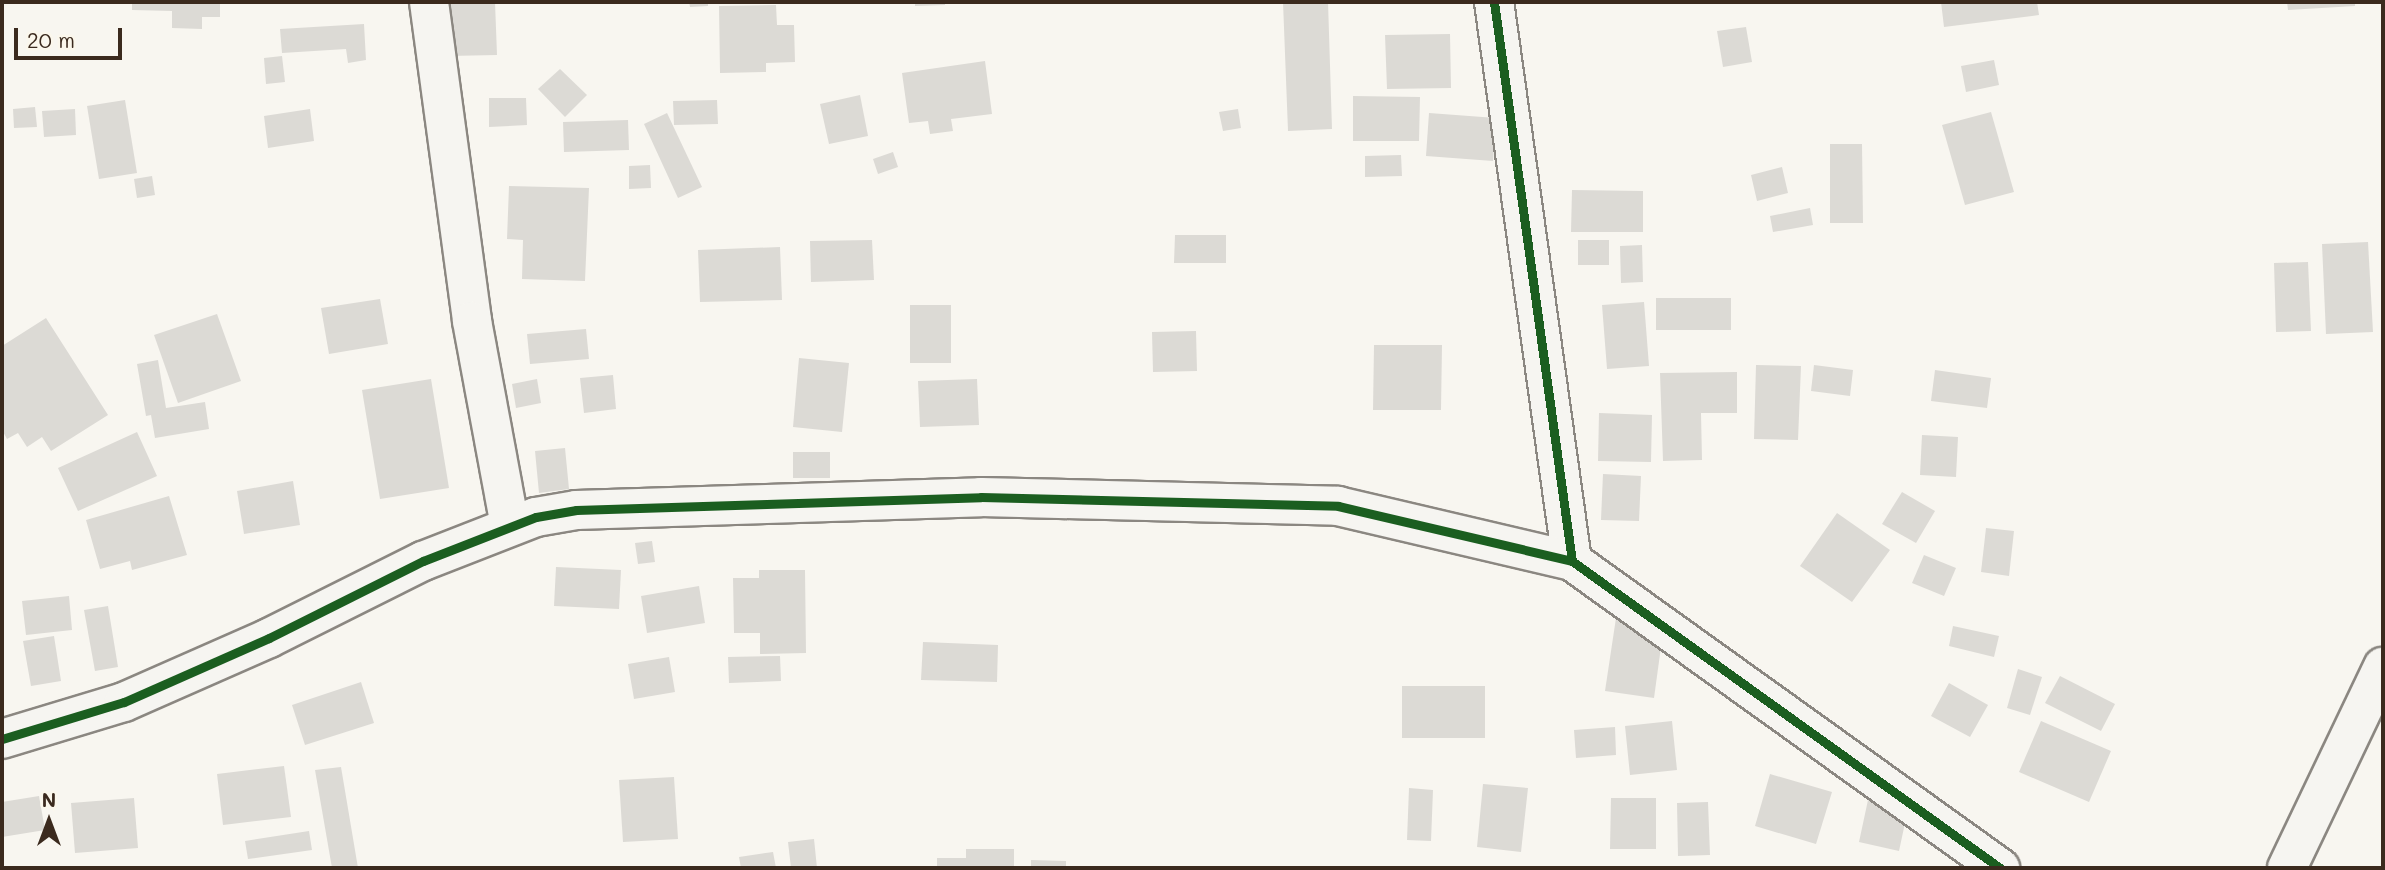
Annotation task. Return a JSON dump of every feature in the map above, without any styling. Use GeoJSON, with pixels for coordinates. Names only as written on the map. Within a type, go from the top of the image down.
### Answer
{"type":"FeatureCollection","features":[{"type":"Feature","properties":{"kind":"street"},"geometry":{"type":"LineString","coordinates":[[429,2],[472,321],[510,526]]}},
{"type":"Feature","properties":{"kind":"street"},"geometry":{"type":"LineString","coordinates":[[1494,2],[1572,561]]}},
{"type":"Feature","properties":{"kind":"street"},"geometry":{"type":"LineString","coordinates":[[2,739],[124,702],[269,638],[423,561],[510,526],[576,510],[699,503],[981,497],[1338,506],[1572,561],[2000,868]]}},
{"type":"Feature","properties":{"kind":"street"},"geometry":{"type":"LineString","coordinates":[[2287,868],[2383,667]]}},
{"type":"Feature","properties":{"kind":"building"},"geometry":{"type":"Polygon","coordinates":[[[132,2],[220,2],[220,17],[202,17],[202,29],[172,28],[172,11],[132,10],[132,2]]]}},
{"type":"Feature","properties":{"kind":"building"},"geometry":{"type":"Polygon","coordinates":[[[447,2],[495,2],[497,55],[448,56],[447,2]]]}},
{"type":"Feature","properties":{"kind":"building"},"geometry":{"type":"Polygon","coordinates":[[[689,2],[708,2],[708,6],[690,7],[689,2]]]}},
{"type":"Feature","properties":{"kind":"building"},"geometry":{"type":"Polygon","coordinates":[[[915,2],[945,2],[945,5],[915,6],[915,2]]]}},
{"type":"Feature","properties":{"kind":"building"},"geometry":{"type":"Polygon","coordinates":[[[1283,2],[1328,2],[1332,129],[1288,131],[1283,2]]]}},
{"type":"Feature","properties":{"kind":"building"},"geometry":{"type":"Polygon","coordinates":[[[1941,2],[2037,2],[2039,15],[1944,27],[1941,2]]]}},
{"type":"Feature","properties":{"kind":"building"},"geometry":{"type":"Polygon","coordinates":[[[2287,2],[2355,2],[2355,6],[2288,10],[2287,2]]]}},
{"type":"Feature","properties":{"kind":"building"},"geometry":{"type":"Polygon","coordinates":[[[776,5],[777,25],[794,25],[795,62],[766,63],[766,72],[720,73],[719,6],[776,5]]]}},
{"type":"Feature","properties":{"kind":"building"},"geometry":{"type":"Polygon","coordinates":[[[364,24],[366,60],[348,63],[346,49],[282,53],[280,29],[364,24]]]}},
{"type":"Feature","properties":{"kind":"building"},"geometry":{"type":"Polygon","coordinates":[[[1746,27],[1752,62],[1723,67],[1717,31],[1746,27]]]}},
{"type":"Feature","properties":{"kind":"building"},"geometry":{"type":"Polygon","coordinates":[[[1450,34],[1451,88],[1387,89],[1385,35],[1450,34]]]}},
{"type":"Feature","properties":{"kind":"building"},"geometry":{"type":"Polygon","coordinates":[[[282,56],[285,82],[266,84],[264,58],[282,56]]]}},
{"type":"Feature","properties":{"kind":"building"},"geometry":{"type":"Polygon","coordinates":[[[1994,60],[1999,85],[1966,92],[1961,66],[1994,60]]]}},
{"type":"Feature","properties":{"kind":"building"},"geometry":{"type":"Polygon","coordinates":[[[985,61],[992,114],[951,119],[953,131],[930,134],[928,121],[909,123],[902,73],[985,61]]]}},
{"type":"Feature","properties":{"kind":"building"},"geometry":{"type":"Polygon","coordinates":[[[560,69],[587,95],[565,117],[538,89],[560,69]]]}},
{"type":"Feature","properties":{"kind":"building"},"geometry":{"type":"Polygon","coordinates":[[[860,95],[868,136],[829,144],[820,104],[860,95]]]}},
{"type":"Feature","properties":{"kind":"building"},"geometry":{"type":"Polygon","coordinates":[[[1353,96],[1420,97],[1419,141],[1353,141],[1353,96]]]}},
{"type":"Feature","properties":{"kind":"building"},"geometry":{"type":"Polygon","coordinates":[[[489,98],[526,98],[527,125],[489,127],[489,98]]]}},
{"type":"Feature","properties":{"kind":"building"},"geometry":{"type":"Polygon","coordinates":[[[125,100],[137,173],[99,179],[87,106],[125,100]]]}},
{"type":"Feature","properties":{"kind":"building"},"geometry":{"type":"Polygon","coordinates":[[[717,100],[718,124],[674,125],[673,101],[717,100]]]}},
{"type":"Feature","properties":{"kind":"building"},"geometry":{"type":"Polygon","coordinates":[[[35,107],[37,127],[14,128],[13,109],[35,107]]]}},
{"type":"Feature","properties":{"kind":"building"},"geometry":{"type":"Polygon","coordinates":[[[75,109],[76,135],[44,137],[42,111],[75,109]]]}},
{"type":"Feature","properties":{"kind":"building"},"geometry":{"type":"Polygon","coordinates":[[[310,109],[314,141],[268,148],[264,116],[310,109]]]}},
{"type":"Feature","properties":{"kind":"building"},"geometry":{"type":"Polygon","coordinates":[[[1238,109],[1241,128],[1223,131],[1219,112],[1238,109]]]}},
{"type":"Feature","properties":{"kind":"building"},"geometry":{"type":"Polygon","coordinates":[[[1991,112],[2014,192],[1965,205],[1942,125],[1991,112]]]}},
{"type":"Feature","properties":{"kind":"building"},"geometry":{"type":"Polygon","coordinates":[[[667,113],[702,187],[678,198],[644,124],[667,113]]]}},
{"type":"Feature","properties":{"kind":"building"},"geometry":{"type":"Polygon","coordinates":[[[1429,113],[1496,118],[1493,161],[1426,156],[1429,113]]]}},
{"type":"Feature","properties":{"kind":"building"},"geometry":{"type":"Polygon","coordinates":[[[628,120],[629,150],[564,152],[563,122],[628,120]]]}},
{"type":"Feature","properties":{"kind":"building"},"geometry":{"type":"Polygon","coordinates":[[[1830,144],[1862,144],[1863,223],[1830,223],[1830,144]]]}},
{"type":"Feature","properties":{"kind":"building"},"geometry":{"type":"Polygon","coordinates":[[[893,152],[898,167],[878,174],[873,159],[893,152]]]}},
{"type":"Feature","properties":{"kind":"building"},"geometry":{"type":"Polygon","coordinates":[[[1401,155],[1402,176],[1365,177],[1365,156],[1401,155]]]}},
{"type":"Feature","properties":{"kind":"building"},"geometry":{"type":"Polygon","coordinates":[[[650,165],[651,188],[629,189],[629,166],[650,165]]]}},
{"type":"Feature","properties":{"kind":"building"},"geometry":{"type":"Polygon","coordinates":[[[1782,167],[1788,193],[1757,201],[1751,175],[1782,167]]]}},
{"type":"Feature","properties":{"kind":"building"},"geometry":{"type":"Polygon","coordinates":[[[152,176],[155,195],[137,198],[134,179],[152,176]]]}},
{"type":"Feature","properties":{"kind":"building"},"geometry":{"type":"Polygon","coordinates":[[[509,186],[589,188],[585,281],[522,279],[523,240],[507,239],[509,186]]]}},
{"type":"Feature","properties":{"kind":"building"},"geometry":{"type":"Polygon","coordinates":[[[1572,190],[1643,191],[1643,232],[1571,232],[1572,190]]]}},
{"type":"Feature","properties":{"kind":"building"},"geometry":{"type":"Polygon","coordinates":[[[1810,208],[1813,225],[1773,232],[1770,216],[1810,208]]]}},
{"type":"Feature","properties":{"kind":"building"},"geometry":{"type":"Polygon","coordinates":[[[1175,235],[1226,235],[1226,263],[1174,263],[1175,235]]]}},
{"type":"Feature","properties":{"kind":"building"},"geometry":{"type":"Polygon","coordinates":[[[872,240],[874,280],[811,282],[810,241],[872,240]]]}},
{"type":"Feature","properties":{"kind":"building"},"geometry":{"type":"Polygon","coordinates":[[[1578,240],[1609,240],[1609,265],[1578,265],[1578,240]]]}},
{"type":"Feature","properties":{"kind":"building"},"geometry":{"type":"Polygon","coordinates":[[[2368,242],[2373,332],[2326,334],[2322,244],[2368,242]]]}},
{"type":"Feature","properties":{"kind":"building"},"geometry":{"type":"Polygon","coordinates":[[[1642,245],[1643,282],[1621,283],[1620,246],[1642,245]]]}},
{"type":"Feature","properties":{"kind":"building"},"geometry":{"type":"Polygon","coordinates":[[[780,247],[782,300],[700,302],[698,250],[780,247]]]}},
{"type":"Feature","properties":{"kind":"building"},"geometry":{"type":"Polygon","coordinates":[[[2308,262],[2311,331],[2276,332],[2274,263],[2308,262]]]}},
{"type":"Feature","properties":{"kind":"building"},"geometry":{"type":"Polygon","coordinates":[[[1656,298],[1731,298],[1731,330],[1656,330],[1656,298]]]}},
{"type":"Feature","properties":{"kind":"building"},"geometry":{"type":"Polygon","coordinates":[[[380,299],[388,344],[329,354],[321,308],[380,299]]]}},
{"type":"Feature","properties":{"kind":"building"},"geometry":{"type":"Polygon","coordinates":[[[1644,302],[1649,366],[1607,369],[1602,305],[1644,302]]]}},
{"type":"Feature","properties":{"kind":"building"},"geometry":{"type":"Polygon","coordinates":[[[910,305],[951,305],[951,363],[910,363],[910,305]]]}},
{"type":"Feature","properties":{"kind":"building"},"geometry":{"type":"Polygon","coordinates":[[[217,314],[241,381],[178,403],[154,335],[217,314]]]}},
{"type":"Feature","properties":{"kind":"building"},"geometry":{"type":"Polygon","coordinates":[[[46,318],[108,415],[51,451],[42,437],[27,447],[18,433],[7,439],[2,430],[2,346],[46,318]]]}},
{"type":"Feature","properties":{"kind":"building"},"geometry":{"type":"Polygon","coordinates":[[[586,329],[589,359],[530,364],[527,334],[586,329]]]}},
{"type":"Feature","properties":{"kind":"building"},"geometry":{"type":"Polygon","coordinates":[[[1196,331],[1197,371],[1153,372],[1152,332],[1196,331]]]}},
{"type":"Feature","properties":{"kind":"building"},"geometry":{"type":"Polygon","coordinates":[[[1374,345],[1442,345],[1441,410],[1373,410],[1374,345]]]}},
{"type":"Feature","properties":{"kind":"building"},"geometry":{"type":"Polygon","coordinates":[[[799,358],[849,363],[842,432],[793,427],[799,358]]]}},
{"type":"Feature","properties":{"kind":"building"},"geometry":{"type":"Polygon","coordinates":[[[158,360],[166,408],[205,402],[209,429],[155,438],[151,415],[146,416],[137,364],[158,360]]]}},
{"type":"Feature","properties":{"kind":"building"},"geometry":{"type":"Polygon","coordinates":[[[1756,365],[1801,366],[1798,440],[1754,439],[1756,365]]]}},
{"type":"Feature","properties":{"kind":"building"},"geometry":{"type":"Polygon","coordinates":[[[1814,365],[1853,370],[1850,396],[1811,391],[1814,365]]]}},
{"type":"Feature","properties":{"kind":"building"},"geometry":{"type":"Polygon","coordinates":[[[1935,370],[1991,378],[1987,408],[1931,401],[1935,370]]]}},
{"type":"Feature","properties":{"kind":"building"},"geometry":{"type":"Polygon","coordinates":[[[1737,372],[1737,413],[1701,413],[1702,460],[1663,461],[1660,373],[1737,372]]]}},
{"type":"Feature","properties":{"kind":"building"},"geometry":{"type":"Polygon","coordinates":[[[613,375],[616,409],[584,413],[580,378],[613,375]]]}},
{"type":"Feature","properties":{"kind":"building"},"geometry":{"type":"Polygon","coordinates":[[[431,379],[449,488],[380,499],[362,390],[431,379]]]}},
{"type":"Feature","properties":{"kind":"building"},"geometry":{"type":"Polygon","coordinates":[[[537,379],[541,403],[516,408],[512,384],[537,379]]]}},
{"type":"Feature","properties":{"kind":"building"},"geometry":{"type":"Polygon","coordinates":[[[977,379],[979,425],[920,427],[918,381],[977,379]]]}},
{"type":"Feature","properties":{"kind":"building"},"geometry":{"type":"Polygon","coordinates":[[[1599,413],[1652,415],[1651,462],[1598,461],[1599,413]]]}},
{"type":"Feature","properties":{"kind":"building"},"geometry":{"type":"Polygon","coordinates":[[[137,432],[157,476],[78,511],[58,468],[137,432]]]}},
{"type":"Feature","properties":{"kind":"building"},"geometry":{"type":"Polygon","coordinates":[[[1922,435],[1958,437],[1956,477],[1920,475],[1922,435]]]}},
{"type":"Feature","properties":{"kind":"building"},"geometry":{"type":"Polygon","coordinates":[[[565,448],[569,489],[539,493],[535,451],[565,448]]]}},
{"type":"Feature","properties":{"kind":"building"},"geometry":{"type":"Polygon","coordinates":[[[793,452],[830,452],[830,478],[793,478],[793,452]]]}},
{"type":"Feature","properties":{"kind":"building"},"geometry":{"type":"Polygon","coordinates":[[[1603,474],[1641,476],[1639,521],[1601,520],[1603,474]]]}},
{"type":"Feature","properties":{"kind":"building"},"geometry":{"type":"Polygon","coordinates":[[[293,481],[300,525],[244,534],[237,491],[293,481]]]}},
{"type":"Feature","properties":{"kind":"building"},"geometry":{"type":"Polygon","coordinates":[[[1902,492],[1935,511],[1916,543],[1882,524],[1902,492]]]}},
{"type":"Feature","properties":{"kind":"building"},"geometry":{"type":"Polygon","coordinates":[[[169,496],[187,555],[132,570],[130,561],[100,569],[86,520],[169,496]]]}},
{"type":"Feature","properties":{"kind":"building"},"geometry":{"type":"Polygon","coordinates":[[[1837,513],[1890,550],[1852,602],[1800,566],[1837,513]]]}},
{"type":"Feature","properties":{"kind":"building"},"geometry":{"type":"Polygon","coordinates":[[[1986,528],[2014,531],[2009,576],[1981,572],[1986,528]]]}},
{"type":"Feature","properties":{"kind":"building"},"geometry":{"type":"Polygon","coordinates":[[[652,541],[655,562],[638,564],[635,543],[652,541]]]}},
{"type":"Feature","properties":{"kind":"building"},"geometry":{"type":"Polygon","coordinates":[[[1924,555],[1956,568],[1944,596],[1912,583],[1924,555]]]}},
{"type":"Feature","properties":{"kind":"building"},"geometry":{"type":"Polygon","coordinates":[[[556,567],[621,570],[619,609],[554,606],[556,567]]]}},
{"type":"Feature","properties":{"kind":"building"},"geometry":{"type":"Polygon","coordinates":[[[759,570],[805,570],[806,653],[760,654],[760,633],[734,633],[733,578],[759,578],[759,570]]]}},
{"type":"Feature","properties":{"kind":"building"},"geometry":{"type":"Polygon","coordinates":[[[699,586],[705,623],[647,633],[641,596],[699,586]]]}},
{"type":"Feature","properties":{"kind":"building"},"geometry":{"type":"Polygon","coordinates":[[[69,596],[72,630],[26,635],[22,601],[69,596]]]}},
{"type":"Feature","properties":{"kind":"building"},"geometry":{"type":"Polygon","coordinates":[[[108,606],[118,667],[95,671],[84,610],[108,606]]]}},
{"type":"Feature","properties":{"kind":"building"},"geometry":{"type":"Polygon","coordinates":[[[1616,618],[1664,625],[1654,698],[1605,691],[1616,618]]]}},
{"type":"Feature","properties":{"kind":"building"},"geometry":{"type":"Polygon","coordinates":[[[1953,626],[1999,636],[1994,657],[1949,646],[1953,626]]]}},
{"type":"Feature","properties":{"kind":"building"},"geometry":{"type":"Polygon","coordinates":[[[54,636],[61,681],[31,686],[23,641],[54,636]]]}},
{"type":"Feature","properties":{"kind":"building"},"geometry":{"type":"Polygon","coordinates":[[[923,642],[998,645],[997,682],[921,680],[923,642]]]}},
{"type":"Feature","properties":{"kind":"building"},"geometry":{"type":"Polygon","coordinates":[[[780,656],[781,681],[729,683],[728,657],[780,656]]]}},
{"type":"Feature","properties":{"kind":"building"},"geometry":{"type":"Polygon","coordinates":[[[669,657],[675,692],[634,699],[628,664],[669,657]]]}},
{"type":"Feature","properties":{"kind":"building"},"geometry":{"type":"Polygon","coordinates":[[[2018,669],[2042,677],[2030,715],[2007,708],[2018,669]]]}},
{"type":"Feature","properties":{"kind":"building"},"geometry":{"type":"Polygon","coordinates":[[[2060,676],[2115,704],[2101,731],[2045,703],[2060,676]]]}},
{"type":"Feature","properties":{"kind":"building"},"geometry":{"type":"Polygon","coordinates":[[[361,682],[374,723],[305,745],[292,705],[361,682]]]}},
{"type":"Feature","properties":{"kind":"building"},"geometry":{"type":"Polygon","coordinates":[[[1949,683],[1988,705],[1970,737],[1931,716],[1949,683]]]}},
{"type":"Feature","properties":{"kind":"building"},"geometry":{"type":"Polygon","coordinates":[[[1402,686],[1485,686],[1485,738],[1402,738],[1402,686]]]}},
{"type":"Feature","properties":{"kind":"building"},"geometry":{"type":"Polygon","coordinates":[[[1672,721],[1677,770],[1630,775],[1625,726],[1672,721]]]}},
{"type":"Feature","properties":{"kind":"building"},"geometry":{"type":"Polygon","coordinates":[[[2041,721],[2111,751],[2089,802],[2019,772],[2041,721]]]}},
{"type":"Feature","properties":{"kind":"building"},"geometry":{"type":"Polygon","coordinates":[[[1615,727],[1616,755],[1576,758],[1574,730],[1615,727]]]}},
{"type":"Feature","properties":{"kind":"building"},"geometry":{"type":"Polygon","coordinates":[[[284,766],[291,817],[223,825],[217,774],[284,766]]]}},
{"type":"Feature","properties":{"kind":"building"},"geometry":{"type":"Polygon","coordinates":[[[341,767],[358,868],[332,868],[315,770],[341,767]]]}},
{"type":"Feature","properties":{"kind":"building"},"geometry":{"type":"Polygon","coordinates":[[[1770,774],[1832,792],[1816,844],[1755,826],[1770,774]]]}},
{"type":"Feature","properties":{"kind":"building"},"geometry":{"type":"Polygon","coordinates":[[[674,777],[678,839],[623,842],[619,780],[674,777]]]}},
{"type":"Feature","properties":{"kind":"building"},"geometry":{"type":"Polygon","coordinates":[[[1483,784],[1528,788],[1521,852],[1477,847],[1483,784]]]}},
{"type":"Feature","properties":{"kind":"building"},"geometry":{"type":"Polygon","coordinates":[[[1409,788],[1433,790],[1431,841],[1407,840],[1409,788]]]}},
{"type":"Feature","properties":{"kind":"building"},"geometry":{"type":"Polygon","coordinates":[[[39,796],[45,830],[2,837],[2,802],[39,796]]]}},
{"type":"Feature","properties":{"kind":"building"},"geometry":{"type":"Polygon","coordinates":[[[134,798],[138,848],[75,853],[71,803],[134,798]]]}},
{"type":"Feature","properties":{"kind":"building"},"geometry":{"type":"Polygon","coordinates":[[[1611,798],[1656,798],[1656,849],[1610,849],[1611,798]]]}},
{"type":"Feature","properties":{"kind":"building"},"geometry":{"type":"Polygon","coordinates":[[[1868,800],[1908,809],[1899,851],[1859,842],[1868,800]]]}},
{"type":"Feature","properties":{"kind":"building"},"geometry":{"type":"Polygon","coordinates":[[[1708,802],[1710,855],[1678,856],[1677,803],[1708,802]]]}},
{"type":"Feature","properties":{"kind":"building"},"geometry":{"type":"Polygon","coordinates":[[[309,831],[312,850],[248,859],[245,841],[309,831]]]}},
{"type":"Feature","properties":{"kind":"building"},"geometry":{"type":"Polygon","coordinates":[[[814,839],[817,868],[791,868],[788,842],[814,839]]]}},
{"type":"Feature","properties":{"kind":"building"},"geometry":{"type":"Polygon","coordinates":[[[966,849],[1014,849],[1014,868],[937,868],[937,858],[966,858],[966,849]]]}},
{"type":"Feature","properties":{"kind":"building"},"geometry":{"type":"Polygon","coordinates":[[[773,852],[776,868],[741,868],[739,857],[773,852]]]}},
{"type":"Feature","properties":{"kind":"building"},"geometry":{"type":"Polygon","coordinates":[[[1031,860],[1066,861],[1066,868],[1031,868],[1031,860]]]}},
{"type":"Feature","properties":{"kind":"cycle path"},"geometry":{"type":"LineString","coordinates":[[1494,2],[1572,561],[2000,868]]}},
{"type":"Feature","properties":{"kind":"cycle path"},"geometry":{"type":"LineString","coordinates":[[2,739],[124,702],[269,638],[423,561],[536,517],[576,510],[981,497],[1338,506],[1572,561]]}}]}
